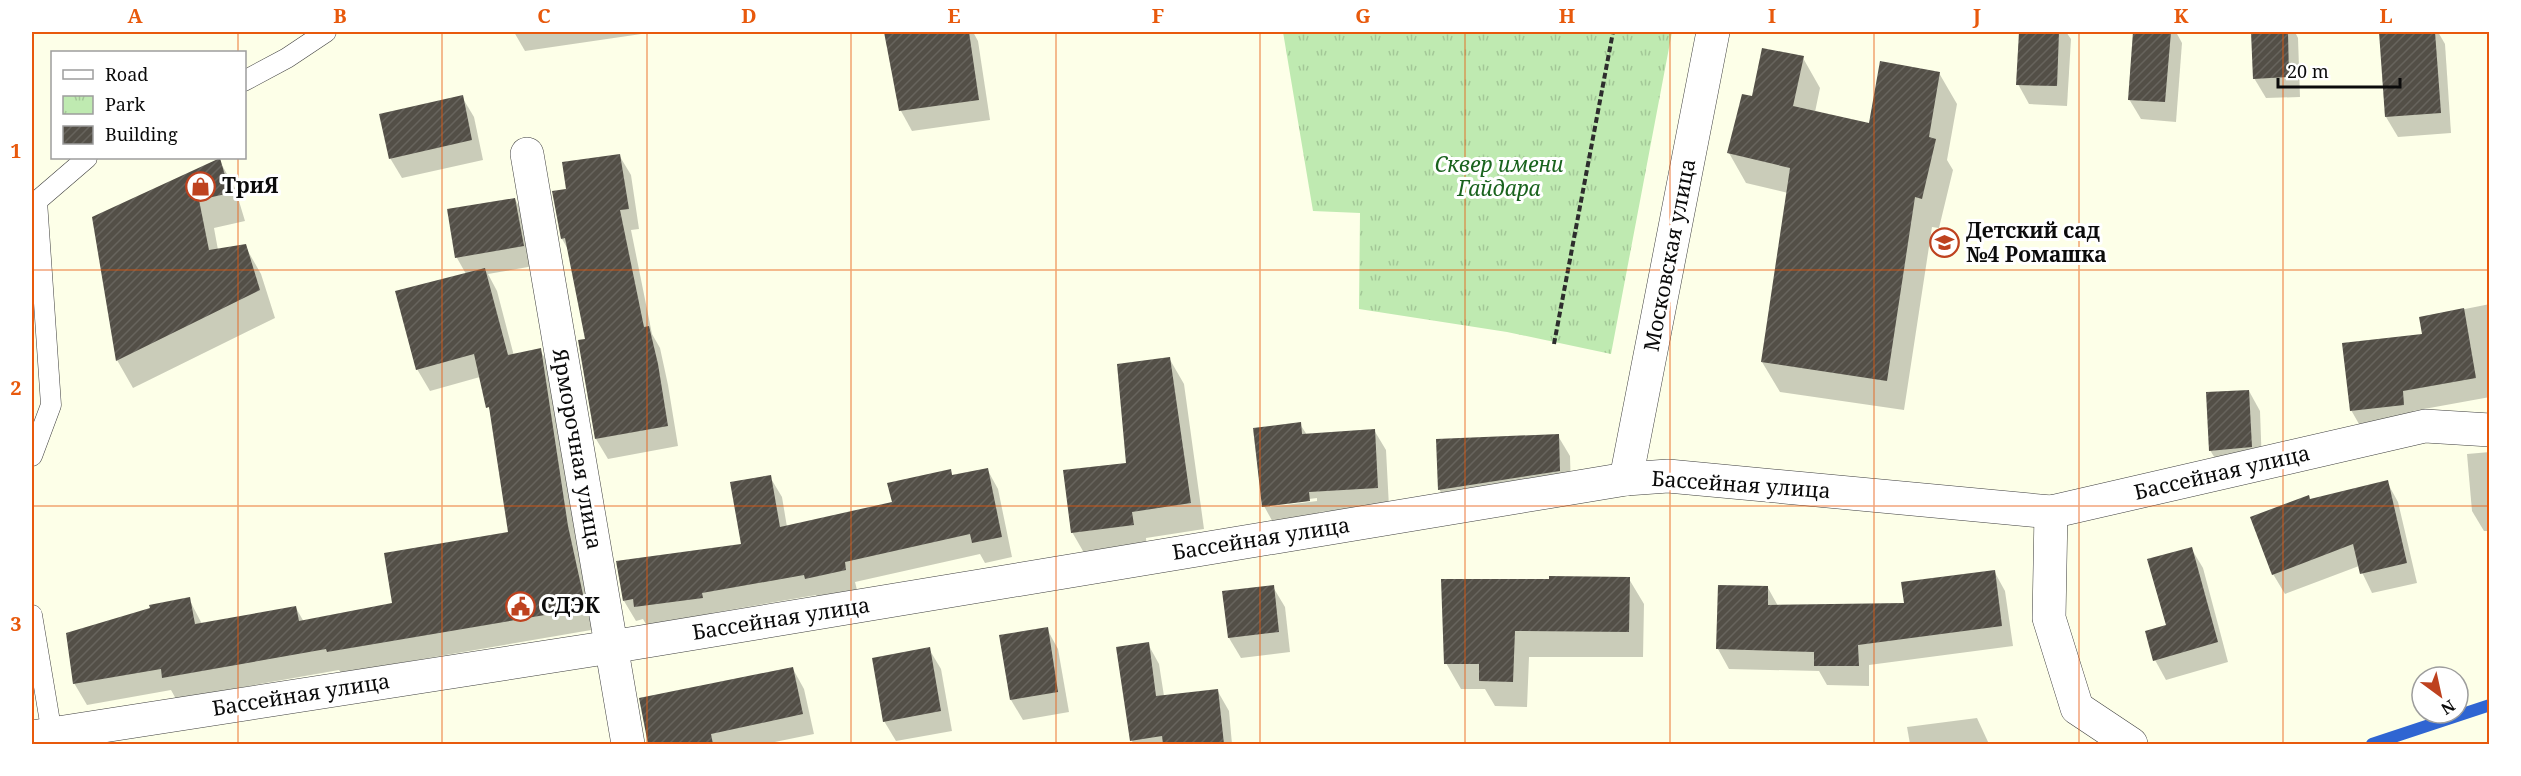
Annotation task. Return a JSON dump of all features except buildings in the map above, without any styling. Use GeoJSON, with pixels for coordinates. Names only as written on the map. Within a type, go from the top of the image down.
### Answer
{"type":"FeatureCollection","features":[{"type":"Feature","properties":{"kind":"street","name":"Московская улица"},"geometry":{"type":"LineString","coordinates":[[1626,479],[1713,32]]}},
{"type":"Feature","properties":{"kind":"street","name":"Ярморочная улица"},"geometry":{"type":"LineString","coordinates":[[527,154],[627,744]]}},
{"type":"Feature","properties":{"kind":"street","name":"Бассейная улица"},"geometry":{"type":"LineString","coordinates":[[42,736],[611,647],[1626,479],[1668,476],[2052,512],[2425,426],[2490,430]]}},
{"type":"Feature","properties":{"kind":"street"},"geometry":{"type":"LineString","coordinates":[[2052,512],[2049,618],[2077,708],[2131,744]]}},
{"type":"Feature","properties":{"kind":"lane"},"geometry":{"type":"LineString","coordinates":[[246,80],[287,58],[326,32]]}},
{"type":"Feature","properties":{"kind":"lane"},"geometry":{"type":"LineString","coordinates":[[32,456],[51,405],[37,201],[86,159]]}},
{"type":"Feature","properties":{"kind":"lane"},"geometry":{"type":"LineString","coordinates":[[32,615],[42,736]]}},
{"type":"Feature","properties":{"kind":"path"},"geometry":{"type":"LineString","coordinates":[[1554,344],[1612,32]]}},
{"type":"Feature","properties":{"kind":"green space","name":"Сквер имени Гайдара"},"geometry":{"type":"Polygon","coordinates":[[[1283,32],[1672,32],[1611,354],[1507,332],[1359,309],[1360,213],[1313,211],[1283,32]]]}},
{"type":"Feature","properties":{"kind":"waterway"},"geometry":{"type":"LineString","coordinates":[[2372,744],[2490,705]]}},
{"type":"Feature","properties":{"kind":"place","name":"ТриЯ"},"geometry":{"type":"Point","coordinates":[201,186]}},
{"type":"Feature","properties":{"kind":"place","name":"Детский сад №4 Ромашка"},"geometry":{"type":"Point","coordinates":[1945,243]}},
{"type":"Feature","properties":{"kind":"place","name":"СДЭК"},"geometry":{"type":"Point","coordinates":[520,606]}}]}
